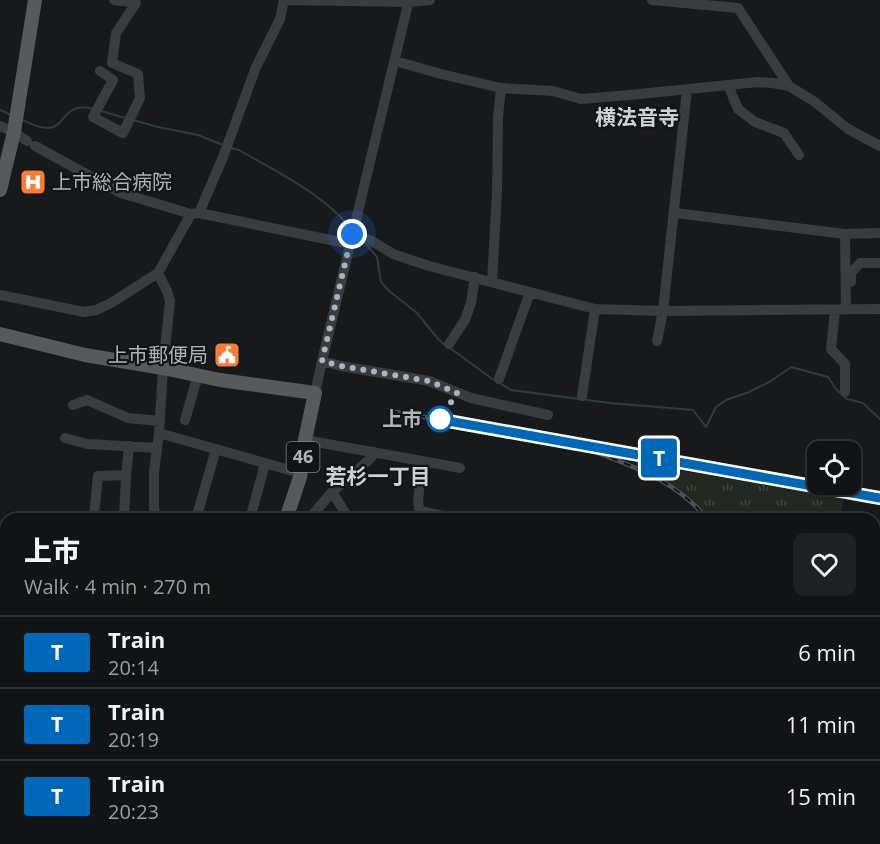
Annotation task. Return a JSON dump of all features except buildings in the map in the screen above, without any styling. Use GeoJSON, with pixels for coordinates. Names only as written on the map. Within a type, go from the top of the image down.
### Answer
{"type":"FeatureCollection","features":[{"type":"Feature","properties":{"kind":"main road"},"geometry":{"type":"LineString","coordinates":[[0,190],[15,132],[35,0]]}},
{"type":"Feature","properties":{"kind":"main road"},"geometry":{"type":"LineString","coordinates":[[0,334],[85,356],[163,368],[220,380],[315,393]]}},
{"type":"Feature","properties":{"kind":"main road","name":"46"},"geometry":{"type":"LineString","coordinates":[[288,513],[300,473],[315,393]]}},
{"type":"Feature","properties":{"kind":"street"},"geometry":{"type":"LineString","coordinates":[[99,71],[112,80],[93,117],[123,133],[140,98],[138,74],[112,63],[117,33],[136,3],[114,0]]}},
{"type":"Feature","properties":{"kind":"street"},"geometry":{"type":"LineString","coordinates":[[0,294],[84,312],[96,310],[111,303],[158,273],[195,214],[223,157],[256,67],[280,19],[284,0],[430,0]]}},
{"type":"Feature","properties":{"kind":"street"},"geometry":{"type":"LineString","coordinates":[[652,0],[738,8],[789,86]]}},
{"type":"Feature","properties":{"kind":"street"},"geometry":{"type":"LineString","coordinates":[[315,393],[409,1]]}},
{"type":"Feature","properties":{"kind":"street"},"geometry":{"type":"LineString","coordinates":[[395,61],[501,88],[553,91],[581,99],[758,82],[789,86],[815,102],[848,129],[880,146]]}},
{"type":"Feature","properties":{"kind":"street"},"geometry":{"type":"LineString","coordinates":[[728,85],[738,109],[755,122],[784,133],[799,155]]}},
{"type":"Feature","properties":{"kind":"street"},"geometry":{"type":"LineString","coordinates":[[492,282],[501,88]]}},
{"type":"Feature","properties":{"kind":"street"},"geometry":{"type":"LineString","coordinates":[[657,341],[675,213],[687,90]]}},
{"type":"Feature","properties":{"kind":"street"},"geometry":{"type":"LineString","coordinates":[[0,126],[15,132],[31,144],[121,193],[195,214],[372,241],[393,254],[429,266],[595,309],[663,311],[880,309]]}},
{"type":"Feature","properties":{"kind":"street"},"geometry":{"type":"LineString","coordinates":[[675,213],[845,234],[880,233]]}},
{"type":"Feature","properties":{"kind":"street"},"geometry":{"type":"LineString","coordinates":[[844,310],[845,234]]}},
{"type":"Feature","properties":{"kind":"street"},"geometry":{"type":"LineString","coordinates":[[845,392],[845,364],[831,349],[844,310],[851,273],[860,263],[880,263]]}},
{"type":"Feature","properties":{"kind":"street"},"geometry":{"type":"LineString","coordinates":[[155,513],[154,472],[170,301],[158,273]]}},
{"type":"Feature","properties":{"kind":"street"},"geometry":{"type":"LineString","coordinates":[[449,344],[465,320],[471,303],[475,277]]}},
{"type":"Feature","properties":{"kind":"street"},"geometry":{"type":"LineString","coordinates":[[499,379],[530,292]]}},
{"type":"Feature","properties":{"kind":"street"},"geometry":{"type":"LineString","coordinates":[[582,396],[595,309]]}},
{"type":"Feature","properties":{"kind":"street"},"geometry":{"type":"LineString","coordinates":[[322,361],[429,381],[471,398],[548,415]]}},
{"type":"Feature","properties":{"kind":"street"},"geometry":{"type":"LineString","coordinates":[[185,420],[198,375]]}},
{"type":"Feature","properties":{"kind":"street"},"geometry":{"type":"LineString","coordinates":[[73,405],[87,400],[128,418],[160,421]]}},
{"type":"Feature","properties":{"kind":"street"},"geometry":{"type":"LineString","coordinates":[[159,433],[300,473]]}},
{"type":"Feature","properties":{"kind":"street"},"geometry":{"type":"LineString","coordinates":[[64,438],[87,444],[157,448]]}},
{"type":"Feature","properties":{"kind":"street"},"geometry":{"type":"LineString","coordinates":[[305,440],[460,468]]}},
{"type":"Feature","properties":{"kind":"street"},"geometry":{"type":"LineString","coordinates":[[124,513],[129,446]]}},
{"type":"Feature","properties":{"kind":"street"},"geometry":{"type":"LineString","coordinates":[[198,513],[216,449]]}},
{"type":"Feature","properties":{"kind":"street"},"geometry":{"type":"LineString","coordinates":[[313,513],[332,492],[371,458],[374,452]]}},
{"type":"Feature","properties":{"kind":"street"},"geometry":{"type":"LineString","coordinates":[[420,513],[418,502],[422,461]]}},
{"type":"Feature","properties":{"kind":"street"},"geometry":{"type":"LineString","coordinates":[[252,513],[266,464]]}},
{"type":"Feature","properties":{"kind":"street"},"geometry":{"type":"LineString","coordinates":[[94,513],[98,476],[126,475]]}},
{"type":"Feature","properties":{"kind":"street"},"geometry":{"type":"LineString","coordinates":[[332,492],[345,513]]}},
{"type":"Feature","properties":{"kind":"green space"},"geometry":{"type":"Polygon","coordinates":[[[633,463],[807,492],[807,495],[843,498],[842,510],[838,513],[702,513],[686,497],[633,463]]]}},
{"type":"Feature","properties":{"kind":"waterway"},"geometry":{"type":"LineString","coordinates":[[22,120],[39,127],[49,128],[55,127],[70,111],[76,108],[93,109]]}},
{"type":"Feature","properties":{"kind":"waterway"},"geometry":{"type":"LineString","coordinates":[[0,110],[11,115]]}},
{"type":"Feature","properties":{"kind":"waterway"},"geometry":{"type":"LineString","coordinates":[[101,111],[125,118]]}},
{"type":"Feature","properties":{"kind":"waterway"},"geometry":{"type":"LineString","coordinates":[[133,120],[198,135],[223,145]]}},
{"type":"Feature","properties":{"kind":"waterway"},"geometry":{"type":"LineString","coordinates":[[231,148],[239,150],[312,193],[350,227]]}},
{"type":"Feature","properties":{"kind":"waterway"},"geometry":{"type":"LineString","coordinates":[[364,242],[377,257],[381,282],[416,312],[445,345]]}},
{"type":"Feature","properties":{"kind":"waterway"},"geometry":{"type":"LineString","coordinates":[[450,348],[511,390],[610,403],[693,410],[706,427],[716,407],[726,400],[771,381],[791,367],[828,377],[847,399],[863,403],[880,419]]}},
{"type":"Feature","properties":{"kind":"railway"},"geometry":{"type":"LineString","coordinates":[[391,411],[880,498]]}},
{"type":"Feature","properties":{"kind":"railway"},"geometry":{"type":"LineString","coordinates":[[598,453],[659,479],[681,493],[701,513]]}},
{"type":"Feature","properties":{"kind":"train","name":"T"},"geometry":{"type":"LineString","coordinates":[[437,419],[880,498]]}},
{"type":"Feature","properties":{"kind":"place","name":"上市総合病院"},"geometry":{"type":"Point","coordinates":[33,182]}},
{"type":"Feature","properties":{"kind":"place","name":"上市郵便局"},"geometry":{"type":"Point","coordinates":[227,355]}},
{"type":"Feature","properties":{"kind":"place","name":"上市"},"geometry":{"type":"Point","coordinates":[440,419]}},
{"type":"Feature","properties":{"kind":"district","name":"横法音寺"},"geometry":{"type":"Point","coordinates":[637,118]}},
{"type":"Feature","properties":{"kind":"district","name":"若杉一丁目"},"geometry":{"type":"Point","coordinates":[378,477]}},
{"type":"Feature","properties":{"kind":"route"},"geometry":{"type":"LineString","coordinates":[[352,234],[322,361],[429,381],[457,393],[440,419]]}}]}
